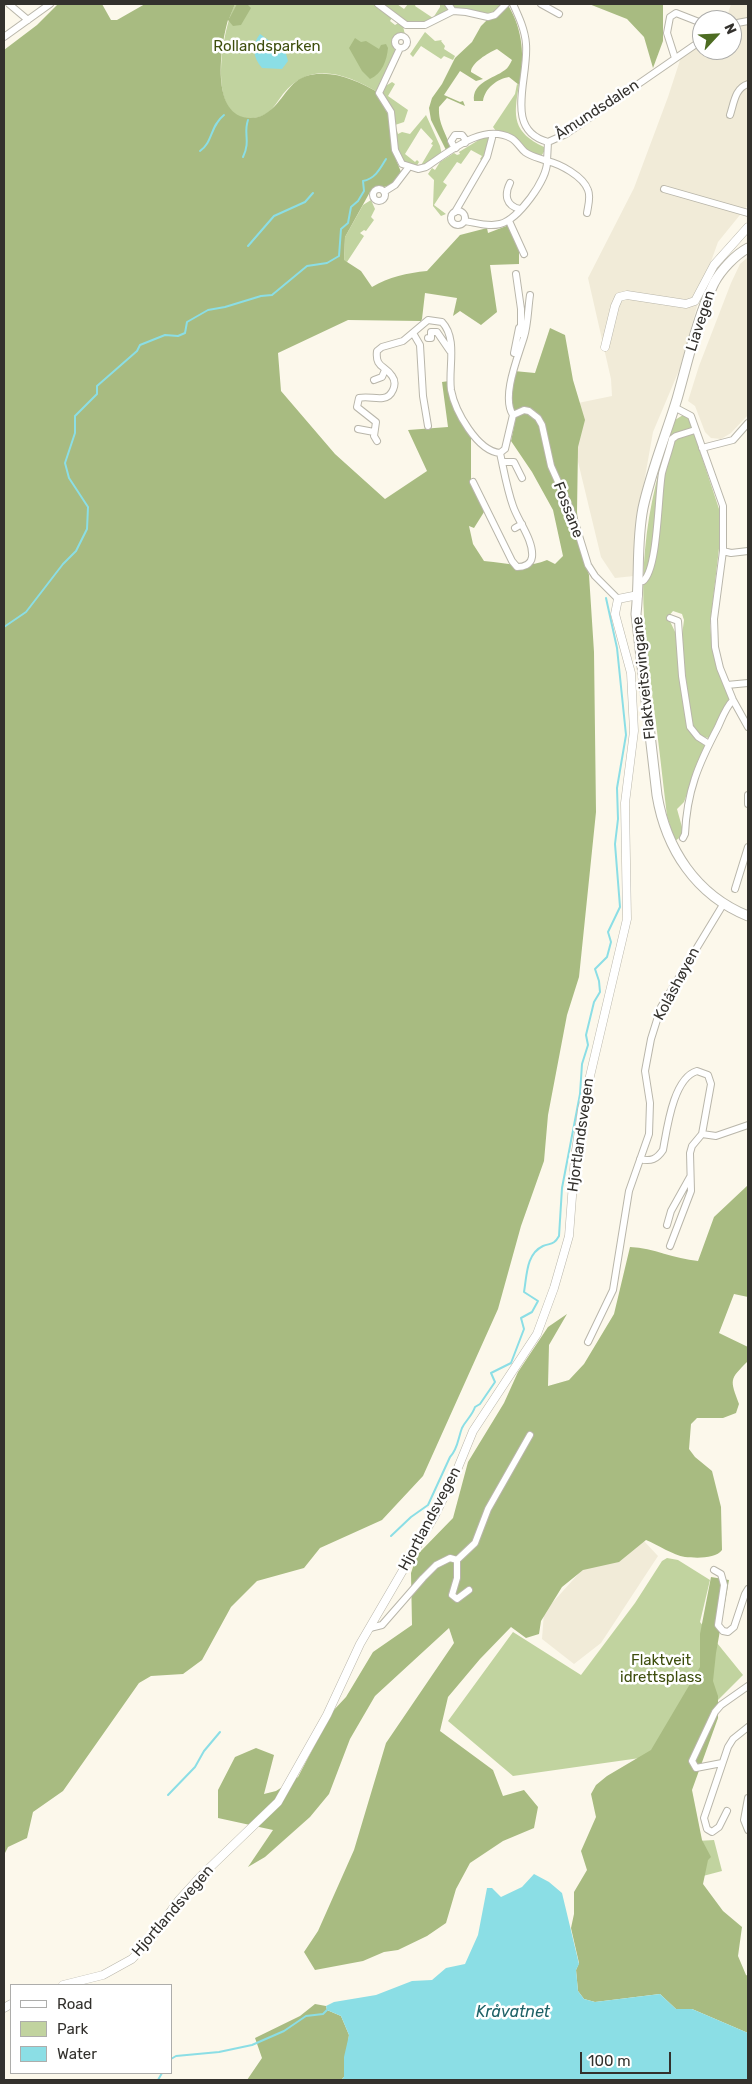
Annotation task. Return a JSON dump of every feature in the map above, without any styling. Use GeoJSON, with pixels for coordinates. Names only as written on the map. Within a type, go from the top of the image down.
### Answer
{"type":"FeatureCollection","features":[{"type":"Feature","properties":{"kind":"main road","name":"Liavegen"},"geometry":{"type":"LineString","coordinates":[[674,407],[714,282],[729,263],[748,248]]}},
{"type":"Feature","properties":{"kind":"main road","name":"Flaktveitsvingane"},"geometry":{"type":"LineString","coordinates":[[674,407],[660,446],[643,507],[638,539],[636,614],[660,811],[671,845],[699,885],[724,903],[748,916]]}},
{"type":"Feature","properties":{"kind":"street"},"geometry":{"type":"LineString","coordinates":[[9,4],[28,20]]}},
{"type":"Feature","properties":{"kind":"street"},"geometry":{"type":"LineString","coordinates":[[4,37],[50,4]]}},
{"type":"Feature","properties":{"kind":"street"},"geometry":{"type":"LineString","coordinates":[[378,4],[406,25],[425,25],[453,11],[466,12],[488,18],[495,15],[506,4]]}},
{"type":"Feature","properties":{"kind":"street"},"geometry":{"type":"LineString","coordinates":[[448,4],[453,11]]}},
{"type":"Feature","properties":{"kind":"street","name":"Åmundsdalen"},"geometry":{"type":"LineString","coordinates":[[513,4],[524,32],[526,52],[520,115],[524,127],[532,136],[548,142],[566,134],[692,47]]}},
{"type":"Feature","properties":{"kind":"street"},"geometry":{"type":"LineString","coordinates":[[541,4],[559,14]]}},
{"type":"Feature","properties":{"kind":"street"},"geometry":{"type":"LineString","coordinates":[[675,58],[667,33],[670,17],[676,13],[692,19]]}},
{"type":"Feature","properties":{"kind":"street"},"geometry":{"type":"LineString","coordinates":[[406,25],[406,45],[400,48],[379,93],[391,112],[395,150],[402,164],[408,168],[418,169],[465,143],[486,134],[503,134],[514,140],[524,152],[533,157],[556,163],[576,176],[588,189],[587,213]]}},
{"type":"Feature","properties":{"kind":"street"},"geometry":{"type":"LineString","coordinates":[[400,48],[396,44],[396,38],[401,36],[406,38]]}},
{"type":"Feature","properties":{"kind":"street"},"geometry":{"type":"LineString","coordinates":[[730,115],[738,90],[748,84]]}},
{"type":"Feature","properties":{"kind":"street"},"geometry":{"type":"LineString","coordinates":[[456,148],[451,141],[455,135],[464,137],[465,143]]}},
{"type":"Feature","properties":{"kind":"street"},"geometry":{"type":"LineString","coordinates":[[492,138],[487,157],[451,217],[454,223],[460,225],[465,221],[490,226],[510,221],[546,173],[548,142]]}},
{"type":"Feature","properties":{"kind":"street"},"geometry":{"type":"LineString","coordinates":[[384,192],[395,185],[408,168]]}},
{"type":"Feature","properties":{"kind":"street"},"geometry":{"type":"LineString","coordinates":[[510,183],[506,191],[507,198],[513,207],[520,209]]}},
{"type":"Feature","properties":{"kind":"street"},"geometry":{"type":"LineString","coordinates":[[664,189],[748,213]]}},
{"type":"Feature","properties":{"kind":"street"},"geometry":{"type":"LineString","coordinates":[[455,212],[460,211],[464,214],[465,221]]}},
{"type":"Feature","properties":{"kind":"street"},"geometry":{"type":"LineString","coordinates":[[510,221],[524,254]]}},
{"type":"Feature","properties":{"kind":"street"},"geometry":{"type":"LineString","coordinates":[[605,347],[614,306],[619,296],[627,294],[686,304],[695,301],[714,265],[748,226]]}},
{"type":"Feature","properties":{"kind":"street"},"geometry":{"type":"LineString","coordinates":[[516,274],[522,343]]}},
{"type":"Feature","properties":{"kind":"street"},"geometry":{"type":"LineString","coordinates":[[377,441],[374,432],[376,422],[358,407],[357,402],[359,398],[365,397],[383,398],[389,396],[392,391],[394,381],[392,376],[378,363],[376,351],[382,347],[403,341],[428,320],[442,322],[448,328],[450,337],[451,389],[454,401],[474,438],[492,452],[500,453],[505,449],[513,415],[508,408],[508,400],[524,336],[530,295]]}},
{"type":"Feature","properties":{"kind":"street"},"geometry":{"type":"LineString","coordinates":[[514,353],[521,323]]}},
{"type":"Feature","properties":{"kind":"street"},"geometry":{"type":"LineString","coordinates":[[428,338],[431,338],[431,332],[437,332],[450,351]]}},
{"type":"Feature","properties":{"kind":"street"},"geometry":{"type":"LineString","coordinates":[[413,333],[420,345],[423,396],[428,426]]}},
{"type":"Feature","properties":{"kind":"street"},"geometry":{"type":"LineString","coordinates":[[374,380],[382,377],[385,370]]}},
{"type":"Feature","properties":{"kind":"street"},"geometry":{"type":"LineString","coordinates":[[674,407],[689,414],[723,506],[723,551],[714,632],[715,647],[720,668],[733,700],[748,727]]}},
{"type":"Feature","properties":{"kind":"street","name":"Fossane"},"geometry":{"type":"LineString","coordinates":[[513,415],[524,410],[529,411],[538,418],[542,425],[551,466],[572,513],[588,565],[595,576],[618,599]]}},
{"type":"Feature","properties":{"kind":"street"},"geometry":{"type":"LineString","coordinates":[[702,448],[733,440],[748,422]]}},
{"type":"Feature","properties":{"kind":"street"},"geometry":{"type":"LineString","coordinates":[[358,429],[374,432]]}},
{"type":"Feature","properties":{"kind":"street"},"geometry":{"type":"LineString","coordinates":[[644,581],[648,577],[651,568],[663,472],[672,440],[676,436],[695,430]]}},
{"type":"Feature","properties":{"kind":"street"},"geometry":{"type":"LineString","coordinates":[[473,482],[512,562],[517,566],[523,567],[529,563],[532,557],[522,524],[514,510],[508,492],[500,453]]}},
{"type":"Feature","properties":{"kind":"street"},"geometry":{"type":"LineString","coordinates":[[502,462],[514,462],[522,478]]}},
{"type":"Feature","properties":{"kind":"street"},"geometry":{"type":"LineString","coordinates":[[515,528],[522,524]]}},
{"type":"Feature","properties":{"kind":"street"},"geometry":{"type":"LineString","coordinates":[[723,551],[731,553],[748,551]]}},
{"type":"Feature","properties":{"kind":"street"},"geometry":{"type":"LineString","coordinates":[[618,599],[638,595]]}},
{"type":"Feature","properties":{"kind":"street","name":"Hjortlandsvegen"},"geometry":{"type":"LineString","coordinates":[[67,1984],[103,1974],[132,1959],[149,1941],[178,1900],[278,1802],[327,1715],[370,1628],[434,1517],[455,1475],[473,1431],[537,1334],[554,1288],[569,1236],[575,1157],[582,1110],[627,919],[624,803],[634,731],[631,673],[615,614],[618,599]]}},
{"type":"Feature","properties":{"kind":"street"},"geometry":{"type":"LineString","coordinates":[[670,618],[678,620],[682,678],[690,727],[698,737],[709,744]]}},
{"type":"Feature","properties":{"kind":"street"},"geometry":{"type":"LineString","coordinates":[[727,685],[748,684]]}},
{"type":"Feature","properties":{"kind":"street"},"geometry":{"type":"LineString","coordinates":[[683,838],[688,798],[709,744],[733,700]]}},
{"type":"Feature","properties":{"kind":"street"},"geometry":{"type":"LineString","coordinates":[[748,795],[748,804]]}},
{"type":"Feature","properties":{"kind":"street"},"geometry":{"type":"LineString","coordinates":[[735,889],[748,847]]}},
{"type":"Feature","properties":{"kind":"street","name":"Kolåshøyen"},"geometry":{"type":"LineString","coordinates":[[588,1342],[613,1290],[629,1191],[649,1134],[651,1118],[645,1071],[656,1020],[661,1007],[724,903]]}},
{"type":"Feature","properties":{"kind":"street"},"geometry":{"type":"LineString","coordinates":[[640,1159],[653,1160],[662,1150],[676,1095],[687,1076],[697,1071],[708,1075],[711,1084],[702,1134],[692,1146],[690,1153],[692,1191],[670,1246]]}},
{"type":"Feature","properties":{"kind":"street"},"geometry":{"type":"LineString","coordinates":[[702,1134],[716,1136],[748,1125]]}},
{"type":"Feature","properties":{"kind":"street"},"geometry":{"type":"LineString","coordinates":[[667,1225],[671,1211],[690,1176]]}},
{"type":"Feature","properties":{"kind":"street","name":"Hjortlandsvegen"},"geometry":{"type":"LineString","coordinates":[[370,1628],[382,1626],[436,1565],[450,1558],[456,1560],[474,1543],[488,1509],[530,1434]]}},
{"type":"Feature","properties":{"kind":"street"},"geometry":{"type":"LineString","coordinates":[[456,1560],[457,1578],[452,1595],[457,1599],[468,1590]]}},
{"type":"Feature","properties":{"kind":"street"},"geometry":{"type":"LineString","coordinates":[[714,1570],[721,1574],[724,1585],[718,1624],[723,1631],[728,1632],[734,1627],[744,1594],[748,1589]]}},
{"type":"Feature","properties":{"kind":"street"},"geometry":{"type":"LineString","coordinates":[[722,1763],[696,1768],[692,1760],[715,1712],[721,1704],[748,1686]]}},
{"type":"Feature","properties":{"kind":"street"},"geometry":{"type":"LineString","coordinates":[[727,1811],[716,1830],[712,1832],[707,1829],[704,1818],[722,1763],[733,1739],[748,1727]]}},
{"type":"Feature","properties":{"kind":"street"},"geometry":{"type":"LineString","coordinates":[[748,1798],[744,1820],[748,1830]]}},
{"type":"Feature","properties":{"kind":"shaded area"},"geometry":{"type":"Polygon","coordinates":[[[731,4],[748,4],[748,205],[718,242],[704,281],[680,368],[653,432],[637,522],[634,576],[615,578],[601,557],[573,441],[578,403],[612,396],[611,379],[588,278],[634,188],[684,48],[692,43],[692,60],[742,60],[742,10],[729,10],[731,4]]]}},
{"type":"Feature","properties":{"kind":"shaded area"},"geometry":{"type":"Polygon","coordinates":[[[748,257],[748,415],[731,433],[721,439],[711,438],[705,432],[695,406],[688,401],[699,366],[731,283],[740,264],[748,257]]]}},
{"type":"Feature","properties":{"kind":"shaded area"},"geometry":{"type":"Polygon","coordinates":[[[643,1540],[658,1556],[601,1643],[574,1664],[542,1639],[544,1612],[599,1551],[643,1540]]]}},
{"type":"Feature","properties":{"kind":"green space"},"geometry":{"type":"Polygon","coordinates":[[[58,4],[102,4],[111,20],[117,20],[145,4],[235,4],[229,19],[237,4],[247,4],[251,8],[241,25],[233,26],[228,20],[221,59],[222,89],[226,101],[233,111],[243,117],[254,118],[265,114],[277,104],[296,82],[310,75],[337,75],[363,84],[379,93],[379,98],[390,118],[395,157],[401,172],[395,181],[388,186],[370,192],[345,237],[344,260],[361,271],[372,287],[398,276],[427,271],[460,235],[487,228],[488,233],[509,225],[519,245],[519,264],[490,265],[497,312],[481,325],[460,311],[453,316],[457,298],[425,293],[421,321],[348,320],[278,353],[281,391],[335,454],[385,499],[427,471],[408,430],[448,427],[442,382],[449,381],[455,400],[471,429],[471,480],[484,512],[474,528],[469,526],[473,544],[484,561],[524,565],[547,560],[555,564],[563,556],[553,510],[532,472],[511,441],[516,417],[507,404],[514,371],[535,373],[550,328],[565,335],[573,380],[585,420],[578,447],[577,512],[580,542],[589,575],[594,652],[596,812],[579,977],[567,1015],[548,1115],[544,1161],[521,1226],[498,1309],[423,1476],[382,1520],[320,1548],[304,1568],[257,1581],[231,1607],[202,1660],[183,1674],[151,1676],[139,1683],[63,1791],[33,1812],[27,1838],[8,1847],[4,1855],[4,50],[37,25],[58,4]]]}},
{"type":"Feature","properties":{"kind":"green space","name":"Rollandsparken"},"geometry":{"type":"Polygon","coordinates":[[[235,4],[376,4],[393,16],[390,21],[395,25],[400,22],[405,35],[397,35],[394,39],[395,51],[379,93],[342,76],[317,74],[305,77],[294,83],[270,111],[263,116],[241,117],[230,109],[223,94],[221,75],[225,34],[235,4]]]}},
{"type":"Feature","properties":{"kind":"green space"},"geometry":{"type":"Polygon","coordinates":[[[380,4],[397,4],[404,9],[408,4],[416,4],[415,6],[433,18],[440,4],[446,4],[453,11],[433,22],[405,23],[380,4]]]}},
{"type":"Feature","properties":{"kind":"green space"},"geometry":{"type":"Polygon","coordinates":[[[449,4],[504,4],[492,13],[483,16],[468,13],[449,4]]]}},
{"type":"Feature","properties":{"kind":"green space"},"geometry":{"type":"Polygon","coordinates":[[[589,4],[663,4],[663,41],[653,68],[644,37],[627,19],[589,4]]]}},
{"type":"Feature","properties":{"kind":"green space"},"geometry":{"type":"Polygon","coordinates":[[[508,5],[520,34],[522,64],[519,85],[509,77],[505,78],[489,88],[483,101],[474,101],[476,89],[506,69],[512,60],[497,49],[481,59],[472,69],[471,72],[483,79],[476,81],[460,71],[444,95],[460,102],[463,101],[465,106],[447,98],[439,107],[441,124],[450,148],[446,150],[431,120],[429,108],[432,98],[442,84],[455,58],[472,42],[481,26],[508,5]]]}},
{"type":"Feature","properties":{"kind":"green space"},"geometry":{"type":"Polygon","coordinates":[[[425,32],[435,41],[442,40],[445,46],[444,49],[455,56],[453,60],[444,56],[441,59],[421,46],[413,57],[410,54],[425,32]]]}},
{"type":"Feature","properties":{"kind":"green space"},"geometry":{"type":"Polygon","coordinates":[[[355,38],[361,42],[366,41],[379,49],[381,45],[386,44],[388,48],[383,66],[378,74],[370,79],[362,71],[349,48],[355,38]]]}},
{"type":"Feature","properties":{"kind":"green space"},"geometry":{"type":"Polygon","coordinates":[[[392,82],[395,84],[388,96],[408,110],[404,122],[395,125],[398,134],[402,132],[410,134],[426,115],[440,146],[442,155],[420,167],[433,145],[431,144],[433,141],[421,128],[405,154],[415,162],[417,160],[419,162],[416,167],[402,160],[397,148],[392,115],[382,93],[384,87],[392,82]]]}},
{"type":"Feature","properties":{"kind":"green space"},"geometry":{"type":"Polygon","coordinates":[[[517,84],[519,85],[516,106],[518,123],[526,136],[544,147],[545,150],[542,155],[537,156],[496,131],[493,127],[515,94],[517,84]]]}},
{"type":"Feature","properties":{"kind":"green space"},"geometry":{"type":"Polygon","coordinates":[[[482,138],[490,138],[483,162],[480,159],[482,156],[471,150],[461,164],[457,162],[443,182],[447,185],[434,205],[446,214],[441,216],[433,206],[434,180],[428,174],[432,168],[435,170],[440,162],[454,153],[460,154],[459,152],[482,138]]]}},
{"type":"Feature","properties":{"kind":"green space"},"geometry":{"type":"Polygon","coordinates":[[[371,200],[375,209],[371,217],[374,220],[366,231],[364,230],[360,233],[364,236],[347,262],[344,261],[345,237],[363,205],[371,200]]]}},
{"type":"Feature","properties":{"kind":"green space"},"geometry":{"type":"Polygon","coordinates":[[[683,415],[689,418],[721,515],[710,625],[712,645],[729,699],[709,738],[702,737],[693,730],[681,643],[684,620],[682,614],[673,611],[668,617],[677,636],[692,735],[705,746],[684,802],[677,809],[682,827],[682,836],[675,841],[667,816],[644,622],[643,586],[649,517],[656,484],[675,420],[683,415]]]}},
{"type":"Feature","properties":{"kind":"green space"},"geometry":{"type":"Polygon","coordinates":[[[748,1185],[748,1297],[734,1294],[719,1333],[748,1347],[748,1361],[737,1372],[733,1380],[739,1404],[736,1413],[723,1418],[697,1418],[691,1424],[689,1449],[695,1457],[712,1471],[721,1507],[722,1550],[711,1556],[700,1558],[685,1557],[646,1540],[619,1562],[583,1570],[562,1587],[541,1621],[539,1634],[526,1638],[511,1627],[480,1659],[448,1697],[440,1731],[493,1770],[503,1796],[524,1790],[538,1807],[534,1828],[503,1841],[470,1863],[456,1889],[446,1923],[427,1936],[398,1950],[384,1952],[363,1961],[315,1970],[304,1952],[318,1931],[354,1850],[386,1743],[454,1643],[449,1628],[375,1696],[350,1739],[329,1794],[310,1817],[265,1857],[248,1867],[273,1830],[218,1818],[218,1790],[235,1757],[256,1748],[274,1755],[264,1794],[276,1791],[298,1777],[332,1712],[346,1697],[373,1652],[412,1625],[411,1573],[417,1555],[453,1518],[468,1462],[504,1403],[518,1372],[548,1327],[567,1314],[549,1345],[548,1386],[569,1380],[584,1364],[614,1314],[630,1247],[698,1261],[714,1217],[748,1185]]]}},
{"type":"Feature","properties":{"kind":"green space","name":"Flaktveit idrettsplass"},"geometry":{"type":"Polygon","coordinates":[[[667,1558],[678,1560],[710,1580],[700,1622],[743,1675],[715,1703],[654,1756],[513,1776],[448,1721],[513,1632],[581,1675],[635,1603],[662,1561],[667,1558]]]}},
{"type":"Feature","properties":{"kind":"green space"},"geometry":{"type":"Polygon","coordinates":[[[711,1577],[729,1580],[713,1681],[718,1696],[718,1718],[692,1790],[702,1840],[711,1857],[708,1860],[703,1884],[723,1911],[742,1927],[738,1956],[748,1976],[748,2033],[692,2009],[676,2009],[660,1994],[595,2002],[584,1999],[578,1991],[576,1970],[579,1963],[571,1928],[574,1914],[574,1892],[587,1870],[581,1851],[596,1817],[591,1794],[596,1785],[607,1776],[651,1750],[700,1667],[700,1634],[711,1577]]]}},
{"type":"Feature","properties":{"kind":"green space"},"geometry":{"type":"Polygon","coordinates":[[[714,1840],[722,1871],[703,1876],[697,1841],[714,1840]]]}},
{"type":"Feature","properties":{"kind":"green space"},"geometry":{"type":"Polygon","coordinates":[[[315,2004],[326,2006],[327,2010],[341,2016],[349,2035],[344,2077],[341,2080],[247,2080],[262,2058],[255,2038],[300,2016],[315,2004]]]}},
{"type":"Feature","properties":{"kind":"water"},"geometry":{"type":"Polygon","coordinates":[[[260,34],[271,42],[278,43],[284,47],[288,61],[282,69],[262,68],[259,64],[255,56],[254,47],[260,34]]]}},
{"type":"Feature","properties":{"kind":"water","name":"Kråvatnet"},"geometry":{"type":"Polygon","coordinates":[[[534,1874],[549,1882],[562,1893],[579,1964],[576,1970],[578,1991],[584,1999],[595,2002],[660,1994],[676,2009],[692,2009],[748,2033],[748,2080],[341,2080],[344,2077],[344,2057],[349,2035],[341,2016],[327,2010],[326,2006],[334,2002],[376,1995],[412,1981],[432,1980],[446,1968],[465,1964],[478,1935],[487,1888],[492,1888],[501,1897],[522,1887],[534,1874]]]}},
{"type":"Feature","properties":{"kind":"waterway"},"geometry":{"type":"LineString","coordinates":[[200,151],[207,143],[219,119],[224,115]]}},
{"type":"Feature","properties":{"kind":"waterway"},"geometry":{"type":"LineString","coordinates":[[243,157],[247,142],[246,129],[248,120]]}},
{"type":"Feature","properties":{"kind":"waterway"},"geometry":{"type":"LineString","coordinates":[[4,627],[26,612],[63,564],[76,551],[87,529],[88,507],[69,478],[65,463],[75,433],[75,416],[97,394],[97,386],[137,351],[140,345],[165,335],[178,336],[185,333],[187,322],[208,310],[261,296],[272,295],[307,266],[327,263],[339,256],[341,229],[348,223],[351,207],[358,201],[364,191],[363,181],[374,176],[386,159]]}},
{"type":"Feature","properties":{"kind":"waterway"},"geometry":{"type":"LineString","coordinates":[[248,246],[274,216],[305,202],[313,193]]}},
{"type":"Feature","properties":{"kind":"waterway"},"geometry":{"type":"LineString","coordinates":[[391,1536],[411,1517],[428,1505],[453,1454],[462,1428],[475,1407],[480,1404],[495,1382],[491,1373],[511,1363],[524,1329],[521,1318],[532,1312],[538,1301],[524,1292],[530,1260],[537,1250],[554,1242],[559,1236],[562,1188],[580,1094],[582,1064],[588,1045],[586,1035],[594,1002],[600,992],[595,969],[607,957],[611,942],[608,932],[620,907],[615,844],[618,819],[617,788],[626,735],[617,648],[606,598]]}},
{"type":"Feature","properties":{"kind":"waterway"},"geometry":{"type":"LineString","coordinates":[[168,1795],[195,1767],[204,1751],[220,1732]]}},
{"type":"Feature","properties":{"kind":"waterway"},"geometry":{"type":"LineString","coordinates":[[172,2058],[176,2056],[219,2052],[252,2045],[284,2031],[306,2016],[323,2014],[327,2010]]}},
{"type":"Feature","properties":{"kind":"waterway"},"geometry":{"type":"LineString","coordinates":[[158,2080],[161,2074]]}}]}
